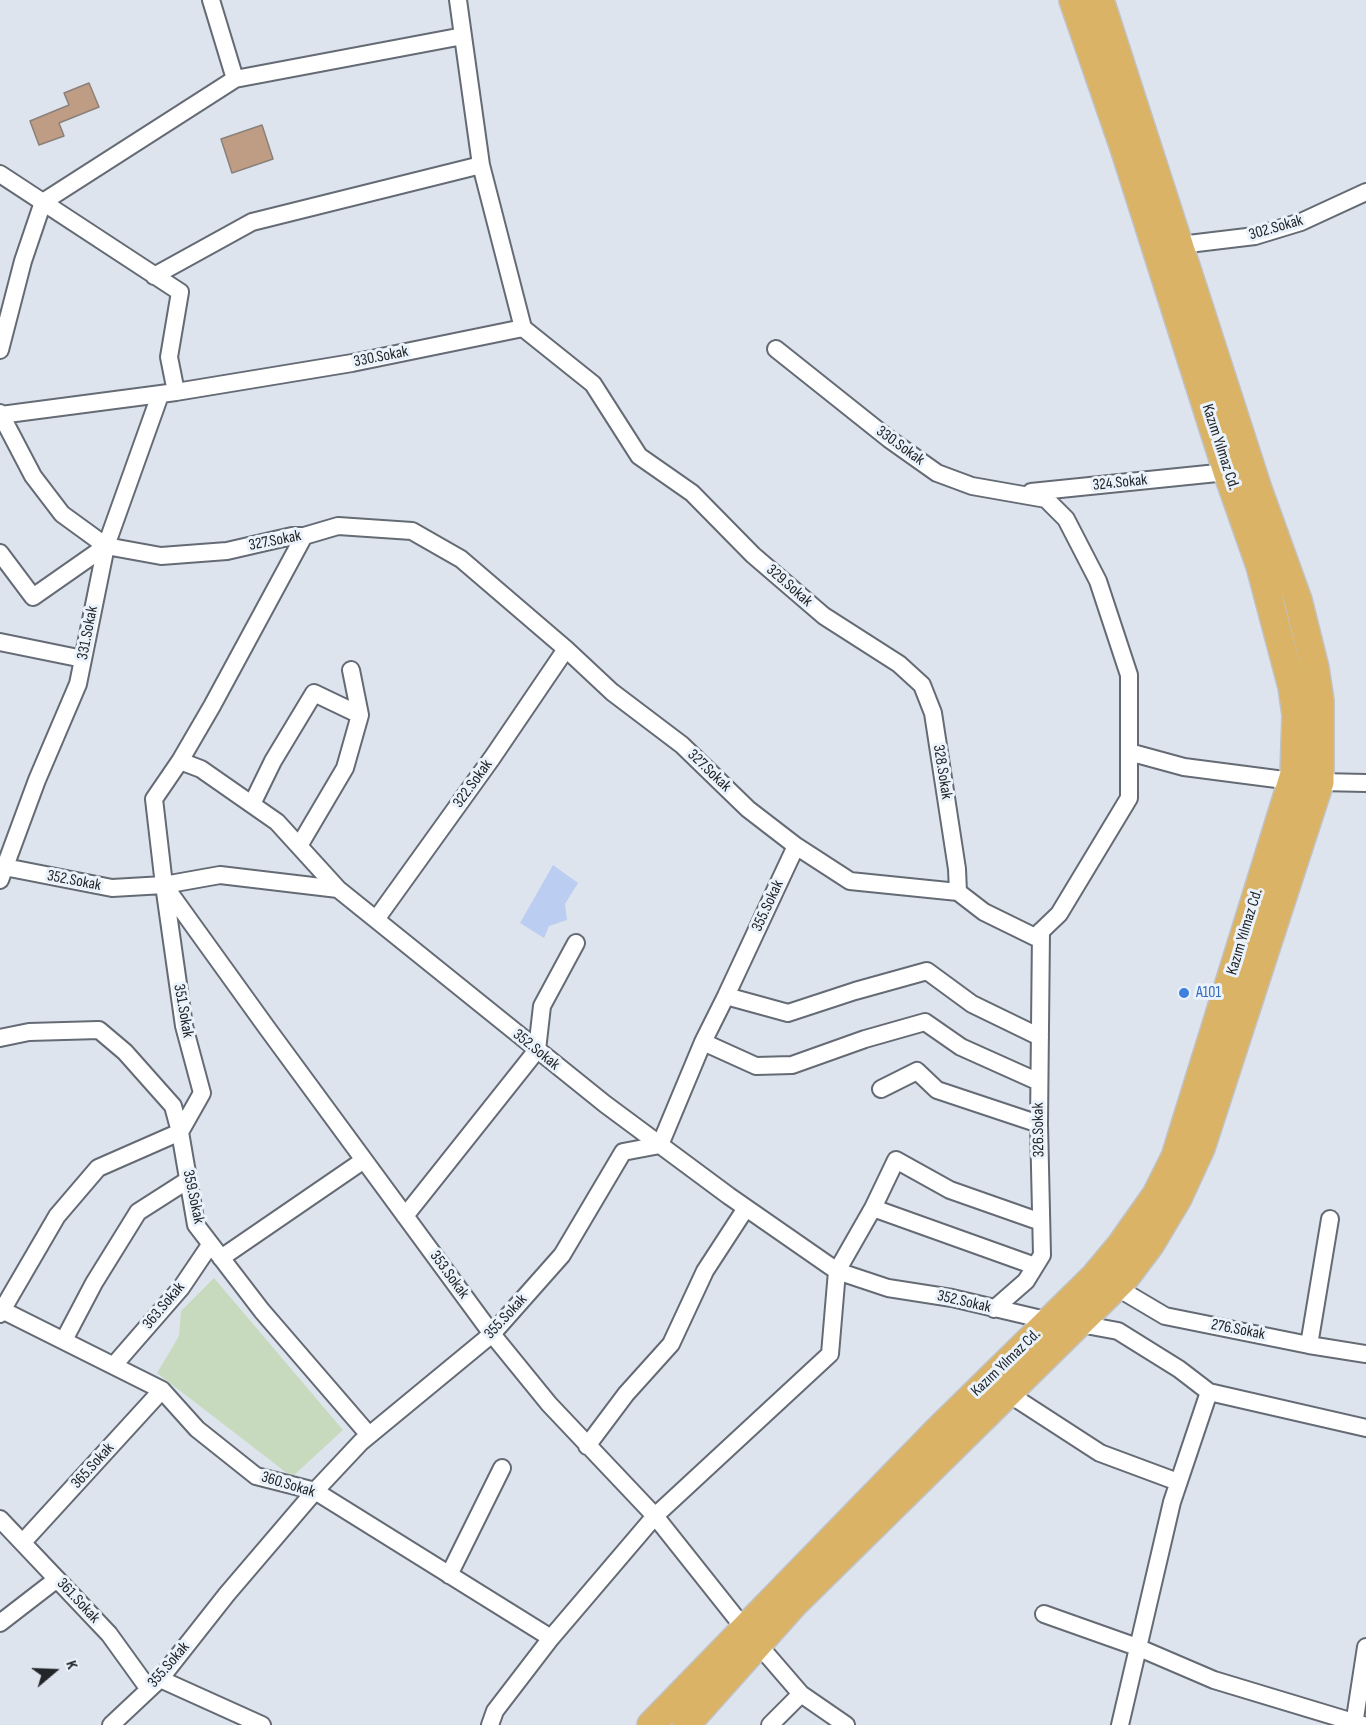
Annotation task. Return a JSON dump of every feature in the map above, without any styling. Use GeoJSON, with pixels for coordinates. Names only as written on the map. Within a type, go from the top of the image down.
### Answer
{"type":"FeatureCollection","features":[{"type":"Feature","properties":{"kind":"highway","name":"Kazım Yılmaz Cd."},"geometry":{"type":"LineString","coordinates":[[651,1725],[751,1637],[794,1604],[1080,1324],[1116,1287],[1150,1245],[1178,1198],[1201,1148],[1320,782],[1320,701],[1315,668],[1298,600],[1258,489],[1100,0]]}},
{"type":"Feature","properties":{"kind":"highway","name":"Kazım Yılmaz Cd."},"geometry":{"type":"LineString","coordinates":[[686,1725],[751,1637],[937,1431],[1094,1277],[1120,1246],[1156,1195],[1175,1157],[1292,781],[1296,746],[1296,715],[1292,687],[1260,566],[1227,471],[1150,225],[1072,1]]}},
{"type":"Feature","properties":{"kind":"street"},"geometry":{"type":"LineString","coordinates":[[211,0],[235,79]]}},
{"type":"Feature","properties":{"kind":"street"},"geometry":{"type":"LineString","coordinates":[[458,0],[481,165],[523,328]]}},
{"type":"Feature","properties":{"kind":"street"},"geometry":{"type":"LineString","coordinates":[[0,350],[43,202],[235,79],[463,36]]}},
{"type":"Feature","properties":{"kind":"street"},"geometry":{"type":"LineString","coordinates":[[154,276],[252,222],[481,165]]}},
{"type":"Feature","properties":{"kind":"street"},"geometry":{"type":"LineString","coordinates":[[0,174],[180,292],[169,357],[168,394]]}},
{"type":"Feature","properties":{"kind":"street","name":"302.Sokak"},"geometry":{"type":"LineString","coordinates":[[1180,245],[1255,236],[1301,222],[1366,192]]}},
{"type":"Feature","properties":{"kind":"street","name":"330.Sokak"},"geometry":{"type":"LineString","coordinates":[[0,414],[168,394],[352,363],[523,328]]}},
{"type":"Feature","properties":{"kind":"street","name":"329.Sokak"},"geometry":{"type":"LineString","coordinates":[[523,328],[593,384],[639,456],[692,493],[753,555],[824,616],[899,664]]}},
{"type":"Feature","properties":{"kind":"street","name":"330.Sokak"},"geometry":{"type":"LineString","coordinates":[[776,349],[889,439],[937,472],[972,486],[1046,498],[1066,519],[1098,580],[1130,675],[1129,752]]}},
{"type":"Feature","properties":{"kind":"street","name":"331.Sokak"},"geometry":{"type":"LineString","coordinates":[[2,872],[37,780],[78,684],[106,546],[168,394]]}},
{"type":"Feature","properties":{"kind":"street","name":"327.Sokak"},"geometry":{"type":"LineString","coordinates":[[0,414],[33,476],[62,514],[106,546],[161,556],[227,551],[292,536],[304,536],[338,526],[412,531],[461,559],[567,649],[612,692],[682,745],[748,809],[796,846],[850,881],[958,892]]}},
{"type":"Feature","properties":{"kind":"street","name":"324.Sokak"},"geometry":{"type":"LineString","coordinates":[[1012,494],[1227,471]]}},
{"type":"Feature","properties":{"kind":"street","name":"351.Sokak"},"geometry":{"type":"LineString","coordinates":[[180,1132],[202,1094],[184,1026],[154,799],[180,761],[212,706],[304,536]]}},
{"type":"Feature","properties":{"kind":"street"},"geometry":{"type":"LineString","coordinates":[[0,553],[33,597],[106,546]]}},
{"type":"Feature","properties":{"kind":"street"},"geometry":{"type":"LineString","coordinates":[[0,642],[83,659]]}},
{"type":"Feature","properties":{"kind":"street","name":"322.Sokak"},"geometry":{"type":"LineString","coordinates":[[376,918],[492,758],[567,649]]}},
{"type":"Feature","properties":{"kind":"street","name":"328.Sokak"},"geometry":{"type":"LineString","coordinates":[[899,664],[922,685],[933,713],[957,869],[958,892]]}},
{"type":"Feature","properties":{"kind":"street"},"geometry":{"type":"LineString","coordinates":[[299,846],[345,768],[360,715],[351,669]]}},
{"type":"Feature","properties":{"kind":"street"},"geometry":{"type":"LineString","coordinates":[[252,804],[273,761],[314,693],[360,715]]}},
{"type":"Feature","properties":{"kind":"street"},"geometry":{"type":"LineString","coordinates":[[958,892],[984,912],[1035,937],[1059,914],[1129,798],[1129,752],[1184,767],[1292,781]]}},
{"type":"Feature","properties":{"kind":"street"},"geometry":{"type":"LineString","coordinates":[[180,761],[201,769],[278,822],[338,889]]}},
{"type":"Feature","properties":{"kind":"street"},"geometry":{"type":"LineString","coordinates":[[1320,782],[1366,783]]}},
{"type":"Feature","properties":{"kind":"street","name":"355.Sokak"},"geometry":{"type":"LineString","coordinates":[[111,1725],[154,1684],[315,1491],[369,1435],[492,1334],[562,1255],[623,1152],[660,1145],[703,1042],[796,846]]}},
{"type":"Feature","properties":{"kind":"street","name":"352.Sokak"},"geometry":{"type":"LineString","coordinates":[[2,872],[112,888],[164,885],[220,875],[338,889],[450,981],[660,1145],[837,1271],[888,1288],[952,1298],[1050,1320]]}},
{"type":"Feature","properties":{"kind":"street","name":"353.Sokak"},"geometry":{"type":"LineString","coordinates":[[164,885],[492,1334],[549,1404],[655,1516],[751,1637],[801,1694],[846,1725]]}},
{"type":"Feature","properties":{"kind":"street","name":"326.Sokak"},"geometry":{"type":"LineString","coordinates":[[994,1309],[1026,1281],[1042,1255],[1039,1124],[1041,931]]}},
{"type":"Feature","properties":{"kind":"street"},"geometry":{"type":"LineString","coordinates":[[405,1216],[537,1050],[542,1006],[576,943]]}},
{"type":"Feature","properties":{"kind":"street"},"geometry":{"type":"LineString","coordinates":[[726,996],[788,1013],[927,971],[972,1004],[1040,1037]]}},
{"type":"Feature","properties":{"kind":"street"},"geometry":{"type":"LineString","coordinates":[[703,1042],[756,1066],[792,1065],[865,1039],[925,1022],[961,1047],[1039,1082]]}},
{"type":"Feature","properties":{"kind":"street","name":"359.Sokak"},"geometry":{"type":"LineString","coordinates":[[0,1038],[29,1032],[99,1030],[125,1052],[173,1106],[180,1132],[196,1225],[262,1311],[369,1435]]}},
{"type":"Feature","properties":{"kind":"street"},"geometry":{"type":"LineString","coordinates":[[881,1089],[917,1071],[937,1090],[1039,1124]]}},
{"type":"Feature","properties":{"kind":"street"},"geometry":{"type":"LineString","coordinates":[[1,1311],[57,1216],[98,1168],[180,1132]]}},
{"type":"Feature","properties":{"kind":"street"},"geometry":{"type":"LineString","coordinates":[[221,1258],[364,1160]]}},
{"type":"Feature","properties":{"kind":"street"},"geometry":{"type":"LineString","coordinates":[[490,1725],[495,1711],[551,1638],[655,1516],[830,1354],[837,1271],[873,1208],[896,1160],[950,1190],[1041,1222]]}},
{"type":"Feature","properties":{"kind":"street"},"geometry":{"type":"LineString","coordinates":[[64,1340],[94,1283],[138,1212],[188,1180]]}},
{"type":"Feature","properties":{"kind":"street"},"geometry":{"type":"LineString","coordinates":[[587,1446],[626,1394],[671,1344],[705,1271],[746,1208]]}},
{"type":"Feature","properties":{"kind":"street"},"geometry":{"type":"LineString","coordinates":[[873,1208],[1035,1266]]}},
{"type":"Feature","properties":{"kind":"street"},"geometry":{"type":"LineString","coordinates":[[1309,1345],[1330,1219]]}},
{"type":"Feature","properties":{"kind":"street","name":"363.Sokak"},"geometry":{"type":"LineString","coordinates":[[114,1365],[181,1288],[210,1245]]}},
{"type":"Feature","properties":{"kind":"street","name":"276.Sokak"},"geometry":{"type":"LineString","coordinates":[[1116,1287],[1165,1316],[1366,1354]]}},
{"type":"Feature","properties":{"kind":"street","name":"360.Sokak"},"geometry":{"type":"LineString","coordinates":[[1,1311],[162,1390],[197,1428],[256,1476],[315,1491],[551,1638]]}},
{"type":"Feature","properties":{"kind":"street"},"geometry":{"type":"LineString","coordinates":[[1080,1324],[1118,1331],[1179,1369],[1209,1392],[1366,1428]]}},
{"type":"Feature","properties":{"kind":"street","name":"365.Sokak"},"geometry":{"type":"LineString","coordinates":[[23,1542],[162,1390]]}},
{"type":"Feature","properties":{"kind":"street"},"geometry":{"type":"LineString","coordinates":[[1120,1725],[1178,1482],[1209,1392]]}},
{"type":"Feature","properties":{"kind":"street"},"geometry":{"type":"LineString","coordinates":[[1009,1394],[1100,1453],[1178,1482]]}},
{"type":"Feature","properties":{"kind":"street"},"geometry":{"type":"LineString","coordinates":[[449,1575],[502,1468]]}},
{"type":"Feature","properties":{"kind":"street","name":"361.Sokak"},"geometry":{"type":"LineString","coordinates":[[0,1520],[154,1684],[262,1725]]}},
{"type":"Feature","properties":{"kind":"street"},"geometry":{"type":"LineString","coordinates":[[0,1623],[57,1579]]}},
{"type":"Feature","properties":{"kind":"street"},"geometry":{"type":"LineString","coordinates":[[1044,1614],[1137,1647],[1214,1680],[1357,1724],[1366,1647]]}},
{"type":"Feature","properties":{"kind":"street"},"geometry":{"type":"LineString","coordinates":[[770,1725],[801,1694]]}},
{"type":"Feature","properties":{"kind":"green space"},"geometry":{"type":"Polygon","coordinates":[[[214,1278],[343,1430],[292,1477],[157,1373],[179,1336],[181,1311],[214,1278]]]}},
{"type":"Feature","properties":{"kind":"water"},"geometry":{"type":"Polygon","coordinates":[[[553,865],[578,883],[565,904],[567,920],[549,926],[544,938],[520,923],[553,865]]]}},
{"type":"Feature","properties":{"kind":"building"},"geometry":{"type":"Polygon","coordinates":[[[89,83],[99,107],[59,123],[64,136],[39,145],[30,121],[69,105],[64,93],[89,83]]]}},
{"type":"Feature","properties":{"kind":"building"},"geometry":{"type":"Polygon","coordinates":[[[262,125],[273,159],[232,173],[221,139],[262,125]]]}},
{"type":"Feature","properties":{"kind":"place","name":"A101"},"geometry":{"type":"Point","coordinates":[1184,993]}}]}
